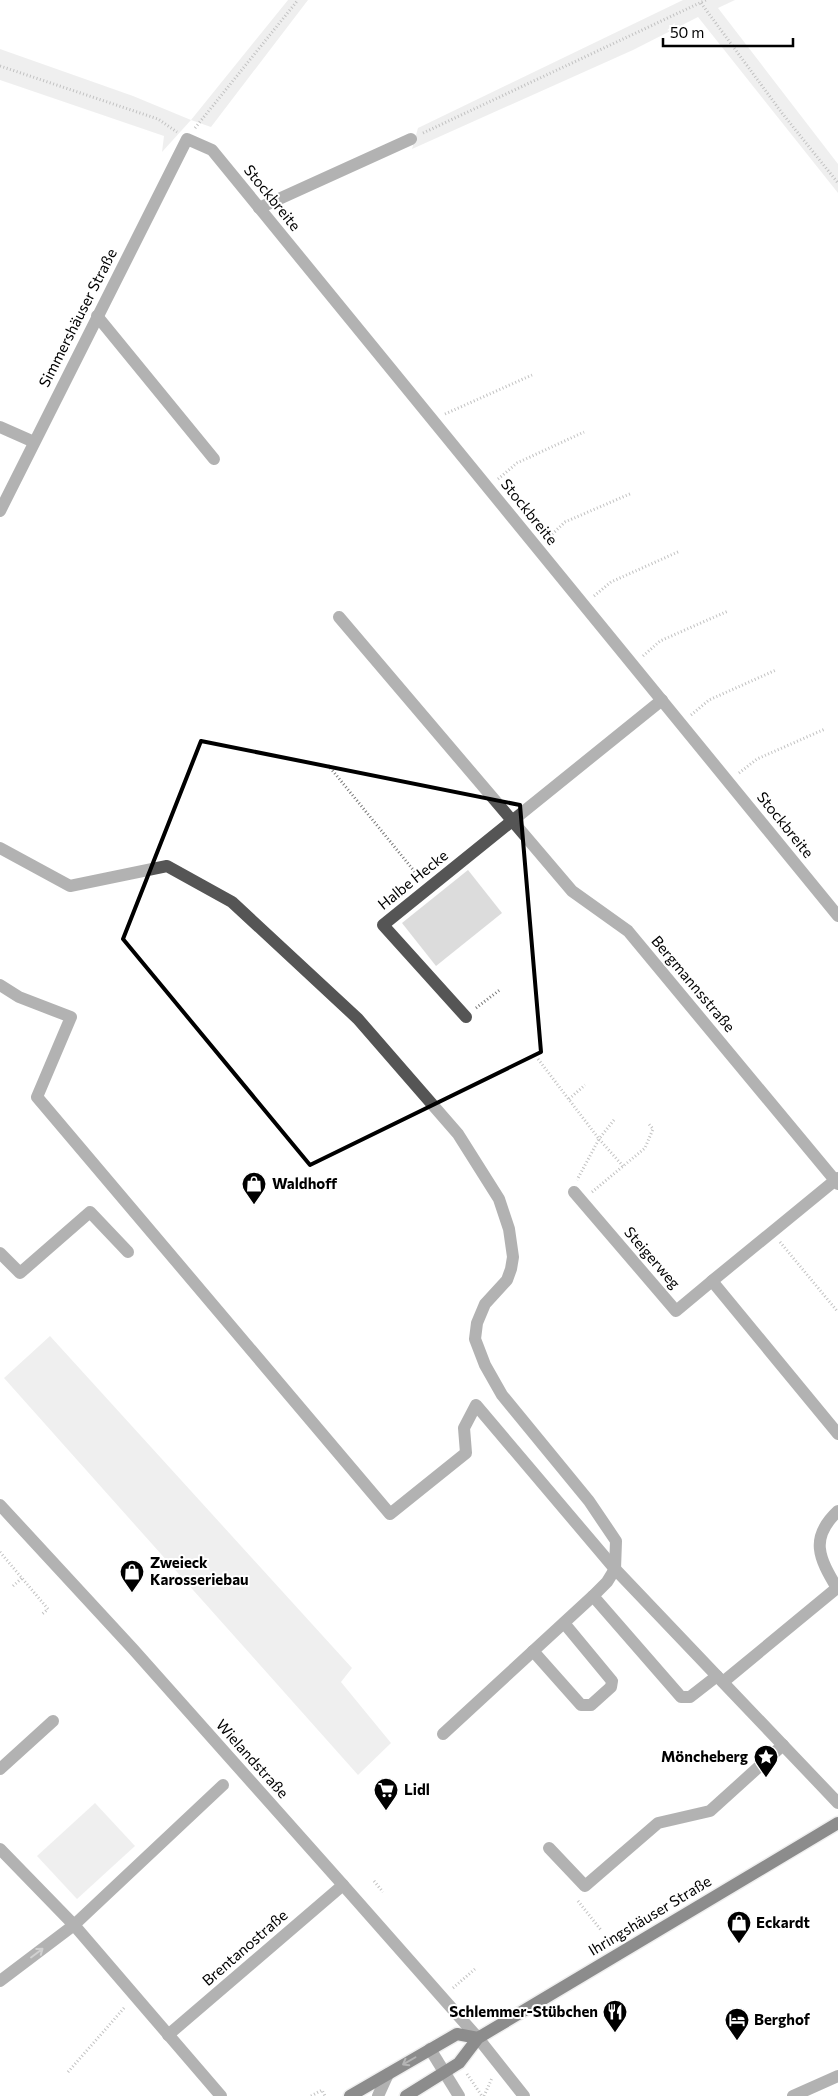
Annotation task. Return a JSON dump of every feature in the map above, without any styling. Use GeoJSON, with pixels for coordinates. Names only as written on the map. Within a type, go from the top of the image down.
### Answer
{"type":"FeatureCollection","features":[{"type":"Feature","properties":{"kind":"main road","name":"Ihringshäuser Straße"},"geometry":{"type":"LineString","coordinates":[[406,2096],[459,2063],[478,2038],[838,1823]]}},
{"type":"Feature","properties":{"kind":"main road"},"geometry":{"type":"LineString","coordinates":[[350,2096],[457,2034],[478,2038]]}},
{"type":"Feature","properties":{"kind":"street","name":"Stockbreite"},"geometry":{"type":"LineString","coordinates":[[187,139],[212,150],[838,916]]}},
{"type":"Feature","properties":{"kind":"street","name":"Simmershäuser Straße"},"geometry":{"type":"LineString","coordinates":[[0,511],[187,139]]}},
{"type":"Feature","properties":{"kind":"street"},"geometry":{"type":"LineString","coordinates":[[259,208],[411,139]]}},
{"type":"Feature","properties":{"kind":"street"},"geometry":{"type":"LineString","coordinates":[[97,316],[214,459]]}},
{"type":"Feature","properties":{"kind":"street"},"geometry":{"type":"LineString","coordinates":[[0,428],[34,442]]}},
{"type":"Feature","properties":{"kind":"street"},"geometry":{"type":"LineString","coordinates":[[338,617],[514,821]]}},
{"type":"Feature","properties":{"kind":"street","name":"Halbe Hecke"},"geometry":{"type":"LineString","coordinates":[[466,1017],[383,925],[662,700]]}},
{"type":"Feature","properties":{"kind":"street","name":"Bergmannsstraße"},"geometry":{"type":"LineString","coordinates":[[514,821],[572,891],[628,931],[837,1181],[772,1232]]}},
{"type":"Feature","properties":{"kind":"street"},"geometry":{"type":"LineString","coordinates":[[0,848],[70,886],[167,866],[232,902],[358,1019],[458,1134],[499,1199],[509,1229],[512,1257],[511,1269],[507,1280],[485,1304],[478,1323],[475,1339],[485,1365],[502,1395],[589,1501],[616,1542],[615,1570],[607,1582],[593,1596],[443,1734]]}},
{"type":"Feature","properties":{"kind":"street"},"geometry":{"type":"LineString","coordinates":[[0,985],[19,997],[71,1017],[37,1097],[390,1514],[466,1453],[464,1428],[476,1404],[615,1570],[838,1803]]}},
{"type":"Feature","properties":{"kind":"street","name":"Steigerweg"},"geometry":{"type":"LineString","coordinates":[[578,1197],[676,1311],[772,1232]]}},
{"type":"Feature","properties":{"kind":"street"},"geometry":{"type":"LineString","coordinates":[[0,1253],[20,1273],[90,1212],[128,1252]]}},
{"type":"Feature","properties":{"kind":"street"},"geometry":{"type":"LineString","coordinates":[[712,1282],[838,1434]]}},
{"type":"Feature","properties":{"kind":"street","name":"Wielandstraße"},"geometry":{"type":"LineString","coordinates":[[0,1505],[133,1649],[343,1885],[478,2038],[524,2096]]}},
{"type":"Feature","properties":{"kind":"street"},"geometry":{"type":"LineString","coordinates":[[593,1596],[681,1697],[690,1697],[720,1679],[837,1589],[824,1566],[819,1551],[820,1538],[827,1521],[838,1511]]}},
{"type":"Feature","properties":{"kind":"street"},"geometry":{"type":"LineString","coordinates":[[533,1651],[581,1705],[591,1705],[611,1687],[612,1681],[564,1623]]}},
{"type":"Feature","properties":{"kind":"street"},"geometry":{"type":"LineString","coordinates":[[0,1769],[53,1722]]}},
{"type":"Feature","properties":{"kind":"street"},"geometry":{"type":"LineString","coordinates":[[549,1848],[585,1886],[658,1824],[710,1811],[783,1745]]}},
{"type":"Feature","properties":{"kind":"street"},"geometry":{"type":"LineString","coordinates":[[0,1980],[74,1925],[223,1786]]}},
{"type":"Feature","properties":{"kind":"street"},"geometry":{"type":"LineString","coordinates":[[0,1848],[74,1925],[221,2096]]}},
{"type":"Feature","properties":{"kind":"street","name":"Brentanostraße"},"geometry":{"type":"LineString","coordinates":[[168,2034],[343,1885]]}},
{"type":"Feature","properties":{"kind":"street"},"geometry":{"type":"LineString","coordinates":[[430,2049],[459,2096]]}},
{"type":"Feature","properties":{"kind":"street"},"geometry":{"type":"LineString","coordinates":[[378,2096],[388,2074]]}},
{"type":"Feature","properties":{"kind":"street"},"geometry":{"type":"LineString","coordinates":[[793,2096],[838,2076]]}},
{"type":"Feature","properties":{"kind":"path"},"geometry":{"type":"LineString","coordinates":[[0,66],[158,119],[187,139],[298,0]]}},
{"type":"Feature","properties":{"kind":"path"},"geometry":{"type":"LineString","coordinates":[[411,139],[706,0]]}},
{"type":"Feature","properties":{"kind":"path"},"geometry":{"type":"LineString","coordinates":[[701,3],[782,113],[838,183]]}},
{"type":"Feature","properties":{"kind":"path"},"geometry":{"type":"LineString","coordinates":[[434,422],[442,416],[532,375]]}},
{"type":"Feature","properties":{"kind":"path"},"geometry":{"type":"LineString","coordinates":[[488,488],[517,463],[584,432]]}},
{"type":"Feature","properties":{"kind":"path"},"geometry":{"type":"LineString","coordinates":[[537,547],[565,522],[632,493]]}},
{"type":"Feature","properties":{"kind":"path"},"geometry":{"type":"LineString","coordinates":[[584,604],[611,582],[680,551]]}},
{"type":"Feature","properties":{"kind":"path"},"geometry":{"type":"LineString","coordinates":[[633,664],[660,641],[728,611]]}},
{"type":"Feature","properties":{"kind":"path"},"geometry":{"type":"LineString","coordinates":[[681,724],[709,700],[776,670]]}},
{"type":"Feature","properties":{"kind":"path"},"geometry":{"type":"LineString","coordinates":[[728,782],[757,759],[825,729]]}},
{"type":"Feature","properties":{"kind":"path"},"geometry":{"type":"LineString","coordinates":[[328,766],[428,888]]}},
{"type":"Feature","properties":{"kind":"path"},"geometry":{"type":"LineString","coordinates":[[466,1017],[502,989]]}},
{"type":"Feature","properties":{"kind":"path"},"geometry":{"type":"LineString","coordinates":[[538,1059],[599,1139],[623,1166]]}},
{"type":"Feature","properties":{"kind":"path"},"geometry":{"type":"LineString","coordinates":[[569,1099],[585,1085]]}},
{"type":"Feature","properties":{"kind":"path"},"geometry":{"type":"LineString","coordinates":[[614,1120],[599,1139],[574,1184],[578,1197],[623,1166],[645,1148],[653,1129],[648,1123]]}},
{"type":"Feature","properties":{"kind":"path"},"geometry":{"type":"LineString","coordinates":[[772,1232],[838,1312]]}},
{"type":"Feature","properties":{"kind":"path"},"geometry":{"type":"LineString","coordinates":[[0,1552],[48,1609],[41,1615]]}},
{"type":"Feature","properties":{"kind":"path"},"geometry":{"type":"LineString","coordinates":[[12,1586],[22,1578]]}},
{"type":"Feature","properties":{"kind":"path"},"geometry":{"type":"LineString","coordinates":[[374,1882],[383,1892]]}},
{"type":"Feature","properties":{"kind":"path"},"geometry":{"type":"LineString","coordinates":[[578,1901],[601,1930]]}},
{"type":"Feature","properties":{"kind":"path"},"geometry":{"type":"LineString","coordinates":[[442,1997],[475,1969]]}},
{"type":"Feature","properties":{"kind":"path"},"geometry":{"type":"LineString","coordinates":[[68,2072],[135,1996]]}},
{"type":"Feature","properties":{"kind":"path"},"geometry":{"type":"LineString","coordinates":[[459,2063],[482,2096]]}},
{"type":"Feature","properties":{"kind":"path"},"geometry":{"type":"LineString","coordinates":[[312,2096],[322,2090],[325,2096]]}},
{"type":"Feature","properties":{"kind":"highlighted area"},"geometry":{"type":"Polygon","coordinates":[[[201,741],[520,805],[541,1052],[310,1165],[123,939],[201,741]]]}},
{"type":"Feature","properties":{"kind":"shaded area"},"geometry":{"type":"Polygon","coordinates":[[[288,0],[308,0],[211,127],[191,120],[288,0]]]}},
{"type":"Feature","properties":{"kind":"shaded area"},"geometry":{"type":"Polygon","coordinates":[[[683,0],[735,0],[718,8],[838,164],[838,193],[698,17],[633,50],[412,149],[418,128],[683,0]]]}},
{"type":"Feature","properties":{"kind":"shaded area"},"geometry":{"type":"Polygon","coordinates":[[[0,49],[133,96],[191,120],[162,152],[164,136],[0,80],[0,49]]]}},
{"type":"Feature","properties":{"kind":"shaded area"},"geometry":{"type":"Polygon","coordinates":[[[468,870],[502,913],[436,966],[402,923],[468,870]]]}},
{"type":"Feature","properties":{"kind":"shaded area"},"geometry":{"type":"Polygon","coordinates":[[[50,1336],[352,1668],[341,1682],[391,1743],[358,1775],[4,1378],[50,1336]]]}},
{"type":"Feature","properties":{"kind":"shaded area"},"geometry":{"type":"Polygon","coordinates":[[[95,1803],[135,1846],[77,1899],[37,1856],[95,1803]]]}},
{"type":"Feature","properties":{"kind":"place","name":"Waldhoff"},"geometry":{"type":"Point","coordinates":[254,1205]}},
{"type":"Feature","properties":{"kind":"place","name":"Zweieck Karosseriebau"},"geometry":{"type":"Point","coordinates":[132,1593]}},
{"type":"Feature","properties":{"kind":"place","name":"Möncheberg"},"geometry":{"type":"Point","coordinates":[766,1778]}},
{"type":"Feature","properties":{"kind":"place","name":"Lidl"},"geometry":{"type":"Point","coordinates":[386,1811]}},
{"type":"Feature","properties":{"kind":"place","name":"Eckardt"},"geometry":{"type":"Point","coordinates":[739,1944]}},
{"type":"Feature","properties":{"kind":"place","name":"Schlemmer-Stübchen"},"geometry":{"type":"Point","coordinates":[615,2033]}},
{"type":"Feature","properties":{"kind":"place","name":"Berghof"},"geometry":{"type":"Point","coordinates":[737,2041]}}]}
